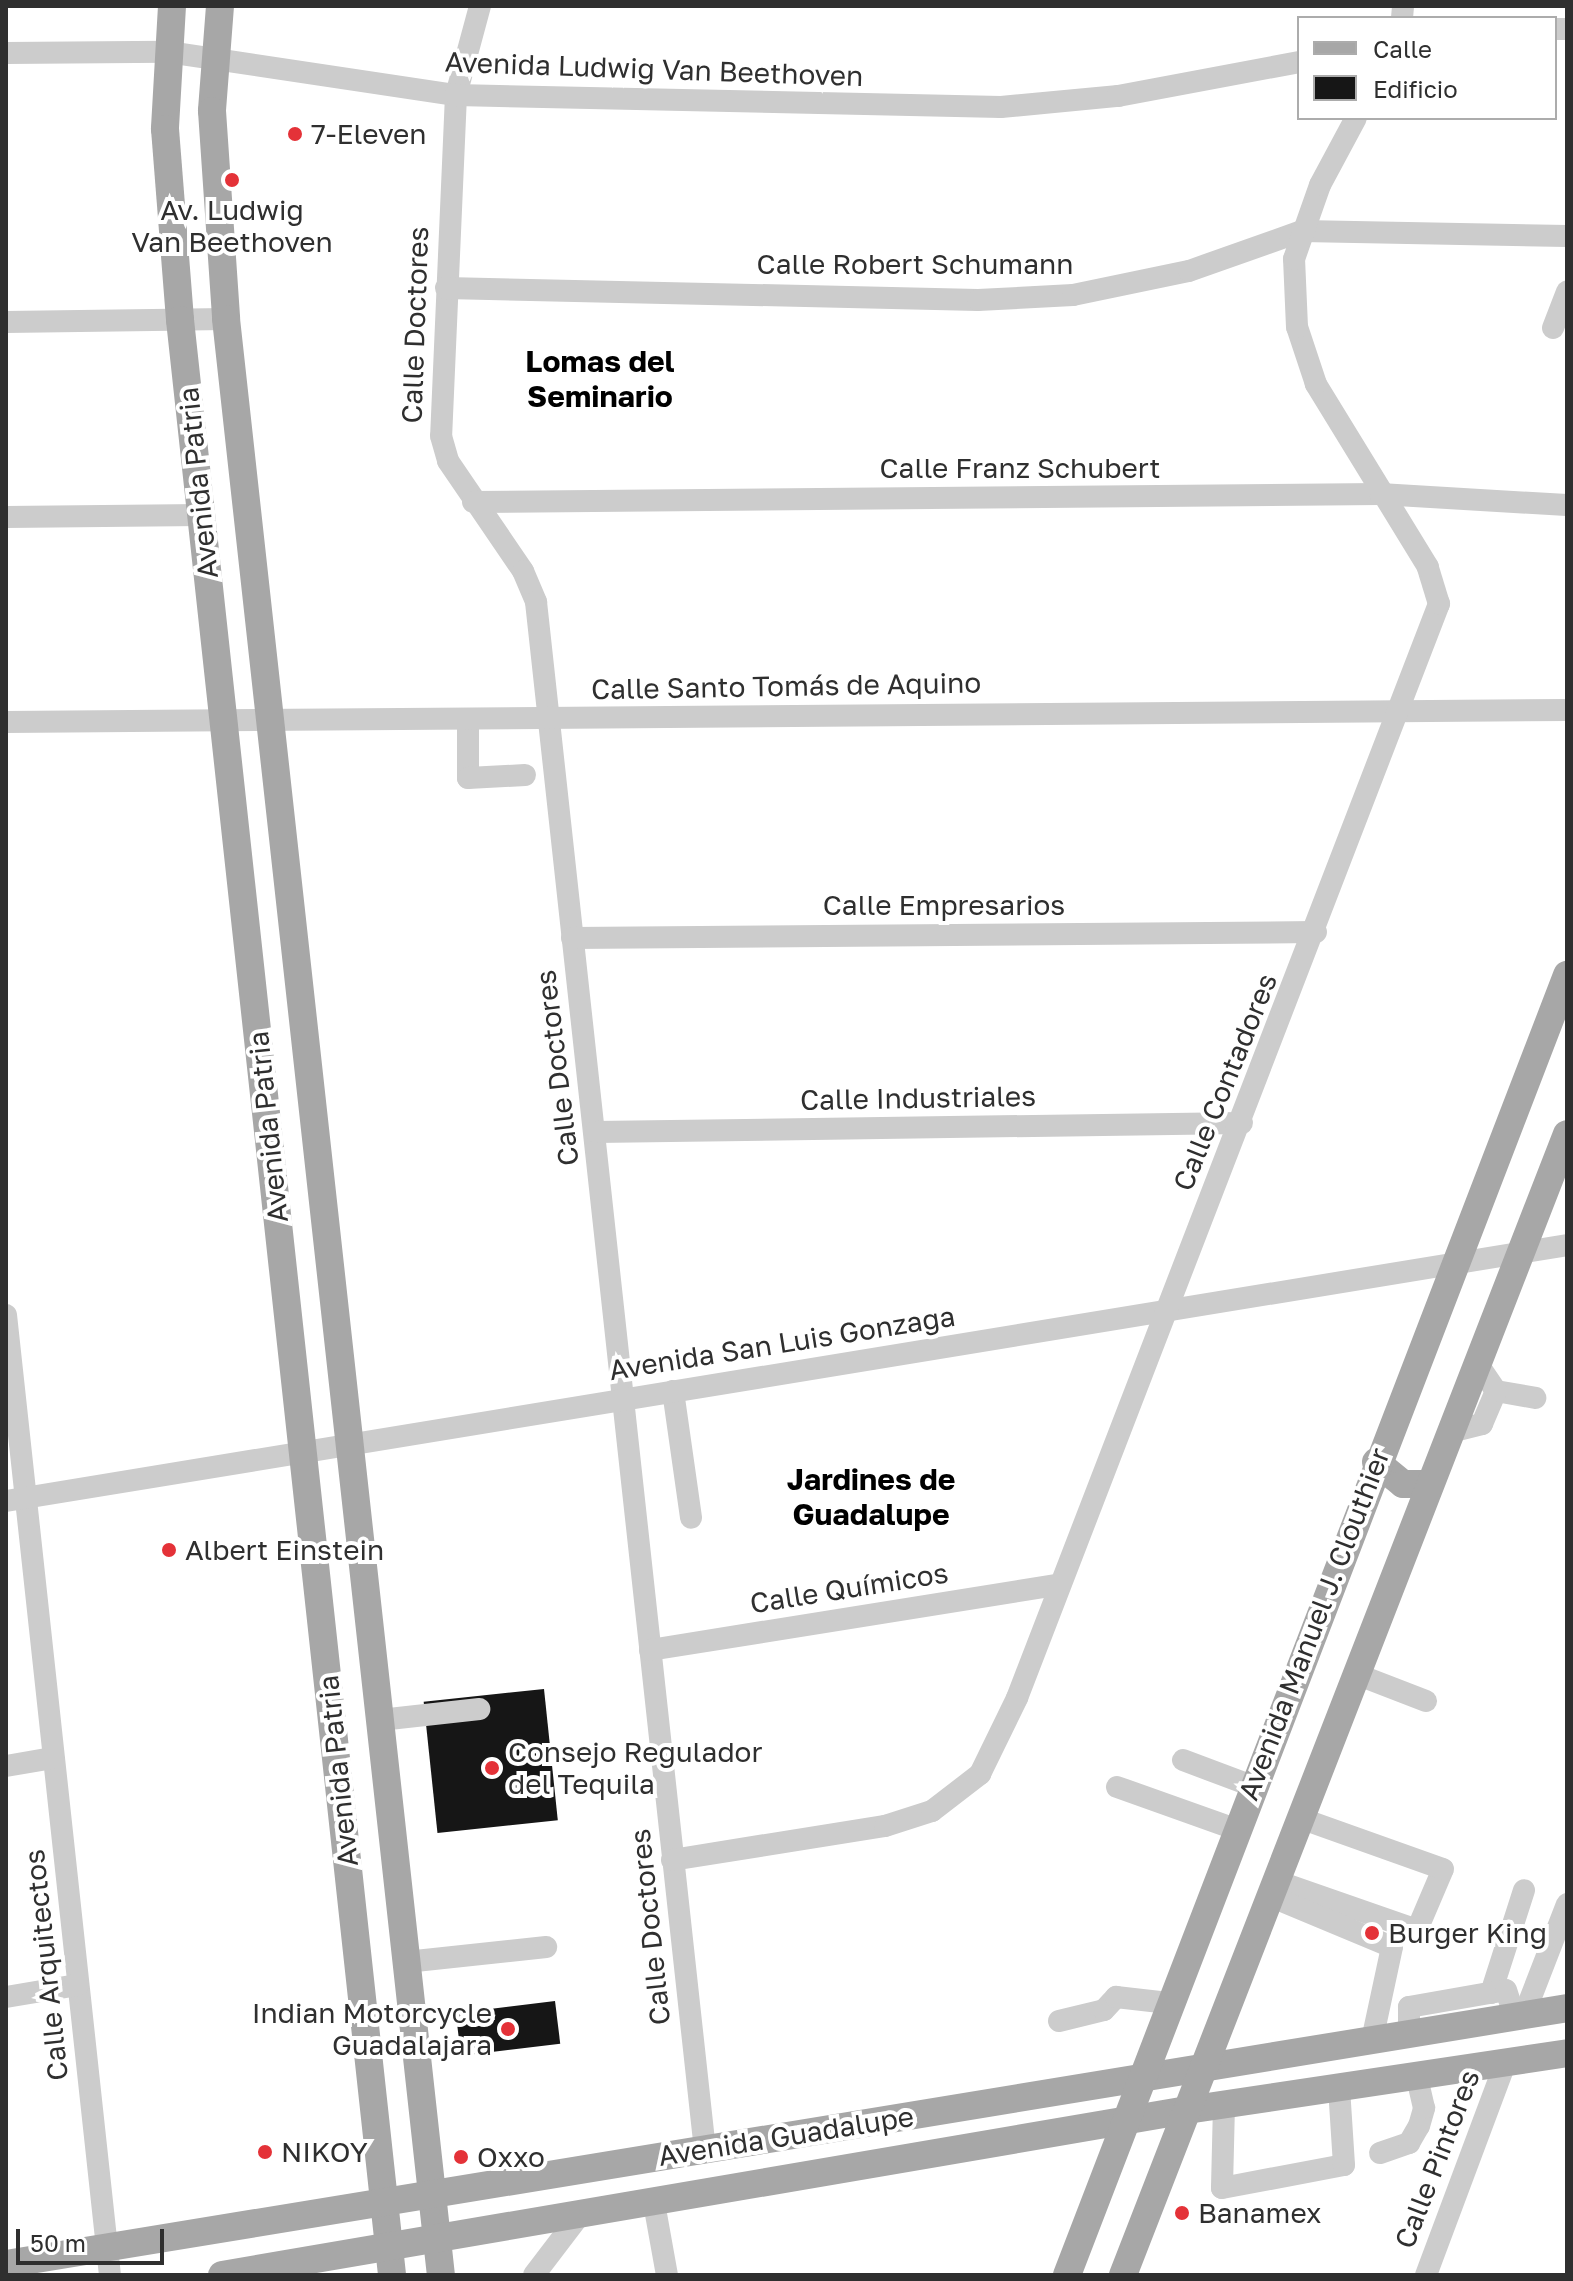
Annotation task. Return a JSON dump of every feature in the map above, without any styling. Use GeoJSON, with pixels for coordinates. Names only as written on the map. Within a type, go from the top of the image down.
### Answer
{"type":"FeatureCollection","features":[{"type":"Feature","properties":{"kind":"main road","name":"Avenida Patria"},"geometry":{"type":"LineString","coordinates":[[172,6],[165,129],[180,320],[391,2261]]}},
{"type":"Feature","properties":{"kind":"main road","name":"Avenida Patria"},"geometry":{"type":"LineString","coordinates":[[220,6],[214,58],[213,146],[226,319],[441,2275]]}},
{"type":"Feature","properties":{"kind":"main road","name":"Avenida Manuel J. Clouthier"},"geometry":{"type":"LineString","coordinates":[[1067,2275],[1376,1462],[1567,975]]}},
{"type":"Feature","properties":{"kind":"main road","name":"Avenida Manuel J. Clouthier"},"geometry":{"type":"LineString","coordinates":[[1123,2275],[1567,1134]]}},
{"type":"Feature","properties":{"kind":"main road"},"geometry":{"type":"LineString","coordinates":[[1376,1462],[1403,1484],[1429,1484]]}},
{"type":"Feature","properties":{"kind":"main road","name":"Avenida Guadalupe"},"geometry":{"type":"LineString","coordinates":[[6,2264],[109,2261],[385,2202],[1567,2008]]}},
{"type":"Feature","properties":{"kind":"main road","name":"Avenida Guadalupe"},"geometry":{"type":"LineString","coordinates":[[222,2275],[391,2261],[437,2240],[1187,2110],[1567,2053]]}},
{"type":"Feature","properties":{"kind":"street","name":"Calle Doctores"},"geometry":{"type":"LineString","coordinates":[[480,6],[456,95],[441,436],[473,502],[523,571],[536,602],[705,2149]]}},
{"type":"Feature","properties":{"kind":"street","name":"Avenida Ludwig Van Beethoven"},"geometry":{"type":"LineString","coordinates":[[6,53],[168,52],[456,95],[1001,107],[1118,96],[1297,62]]}},
{"type":"Feature","properties":{"kind":"street","name":"Calle Contadores"},"geometry":{"type":"LineString","coordinates":[[672,1860],[885,1826],[959,1795],[993,1749],[1242,1123],[1439,604],[1428,567],[1380,494],[1305,358],[1293,289],[1302,231],[1355,120]]}},
{"type":"Feature","properties":{"kind":"street","name":"Calle Robert Schumann"},"geometry":{"type":"LineString","coordinates":[[446,288],[978,300],[1073,295],[1189,271],[1302,231],[1567,236]]}},
{"type":"Feature","properties":{"kind":"street"},"geometry":{"type":"LineString","coordinates":[[1553,328],[1567,292]]}},
{"type":"Feature","properties":{"kind":"street"},"geometry":{"type":"LineString","coordinates":[[6,322],[226,319]]}},
{"type":"Feature","properties":{"kind":"street","name":"Calle Franz Schubert"},"geometry":{"type":"LineString","coordinates":[[473,502],[1380,494],[1567,505]]}},
{"type":"Feature","properties":{"kind":"street"},"geometry":{"type":"LineString","coordinates":[[6,517],[201,515]]}},
{"type":"Feature","properties":{"kind":"street","name":"Calle Santo Tomás de Aquino"},"geometry":{"type":"LineString","coordinates":[[6,722],[1567,710]]}},
{"type":"Feature","properties":{"kind":"street"},"geometry":{"type":"LineString","coordinates":[[468,720],[468,778],[525,775]]}},
{"type":"Feature","properties":{"kind":"street","name":"Calle Empresarios"},"geometry":{"type":"LineString","coordinates":[[572,938],[1316,932]]}},
{"type":"Feature","properties":{"kind":"street","name":"Calle Industriales"},"geometry":{"type":"LineString","coordinates":[[596,1132],[1242,1123]]}},
{"type":"Feature","properties":{"kind":"street","name":"Avenida San Luis Gonzaga"},"geometry":{"type":"LineString","coordinates":[[15,1500],[1567,1245]]}},
{"type":"Feature","properties":{"kind":"street","name":"Calle Arquitectos"},"geometry":{"type":"LineString","coordinates":[[6,1315],[15,1500],[53,1758],[109,2261]]}},
{"type":"Feature","properties":{"kind":"street"},"geometry":{"type":"LineString","coordinates":[[1477,1363],[1496,1391],[1535,1398]]}},
{"type":"Feature","properties":{"kind":"street"},"geometry":{"type":"LineString","coordinates":[[673,1391],[691,1518]]}},
{"type":"Feature","properties":{"kind":"street"},"geometry":{"type":"LineString","coordinates":[[1450,1432],[1482,1424],[1496,1391]]}},
{"type":"Feature","properties":{"kind":"street","name":"Calle Químicos"},"geometry":{"type":"LineString","coordinates":[[650,1650],[1057,1585]]}},
{"type":"Feature","properties":{"kind":"street"},"geometry":{"type":"LineString","coordinates":[[1356,1674],[1426,1701]]}},
{"type":"Feature","properties":{"kind":"street"},"geometry":{"type":"LineString","coordinates":[[380,1720],[479,1709]]}},
{"type":"Feature","properties":{"kind":"street"},"geometry":{"type":"LineString","coordinates":[[6,1766],[53,1758]]}},
{"type":"Feature","properties":{"kind":"street"},"geometry":{"type":"LineString","coordinates":[[1183,1760],[1252,1786]]}},
{"type":"Feature","properties":{"kind":"street"},"geometry":{"type":"LineString","coordinates":[[1117,1787],[1235,1829]]}},
{"type":"Feature","properties":{"kind":"street"},"geometry":{"type":"LineString","coordinates":[[1273,1888],[1417,1930],[1443,1869],[1300,1818]]}},
{"type":"Feature","properties":{"kind":"street"},"geometry":{"type":"LineString","coordinates":[[1273,1888],[1392,1947],[1372,2040]]}},
{"type":"Feature","properties":{"kind":"street"},"geometry":{"type":"LineString","coordinates":[[1491,1993],[1524,1890]]}},
{"type":"Feature","properties":{"kind":"street"},"geometry":{"type":"LineString","coordinates":[[1519,2016],[1566,1907]]}},
{"type":"Feature","properties":{"kind":"street"},"geometry":{"type":"LineString","coordinates":[[406,1962],[546,1947]]}},
{"type":"Feature","properties":{"kind":"street"},"geometry":{"type":"LineString","coordinates":[[6,1997],[78,1985]]}},
{"type":"Feature","properties":{"kind":"street"},"geometry":{"type":"LineString","coordinates":[[1409,2034],[1409,2007],[1506,1990],[1519,2016]]}},
{"type":"Feature","properties":{"kind":"street"},"geometry":{"type":"LineString","coordinates":[[1059,2021],[1104,2010],[1116,1997],[1169,2003]]}},
{"type":"Feature","properties":{"kind":"street","name":"Calle Pintores"},"geometry":{"type":"LineString","coordinates":[[1426,2275],[1505,2064]]}},
{"type":"Feature","properties":{"kind":"street"},"geometry":{"type":"LineString","coordinates":[[1380,2153],[1409,2143],[1419,2126],[1424,2108],[1417,2077]]}},
{"type":"Feature","properties":{"kind":"street"},"geometry":{"type":"LineString","coordinates":[[1224,2105],[1222,2188],[1344,2165],[1339,2088]]}},
{"type":"Feature","properties":{"kind":"street"},"geometry":{"type":"LineString","coordinates":[[654,2203],[667,2275]]}},
{"type":"Feature","properties":{"kind":"street"},"geometry":{"type":"LineString","coordinates":[[534,2275],[579,2216]]}},
{"type":"Feature","properties":{"kind":"building","name":"Consejo Regulador del Tequila"},"geometry":{"type":"Polygon","coordinates":[[[544,1689],[558,1820],[437,1833],[424,1702],[544,1689]]]}},
{"type":"Feature","properties":{"kind":"building","name":"Indian Motorcycle Guadalajara"},"geometry":{"type":"Polygon","coordinates":[[[555,2001],[560,2044],[461,2056],[456,2013],[555,2001]]]}},
{"type":"Feature","properties":{"kind":"place","name":"7-Eleven"},"geometry":{"type":"Point","coordinates":[295,134]}},
{"type":"Feature","properties":{"kind":"place","name":"Av. Ludwig Van Beethoven"},"geometry":{"type":"Point","coordinates":[232,180]}},
{"type":"Feature","properties":{"kind":"place","name":"Albert Einstein"},"geometry":{"type":"Point","coordinates":[169,1550]}},
{"type":"Feature","properties":{"kind":"place","name":"Consejo Regulador del Tequila"},"geometry":{"type":"Point","coordinates":[492,1768]}},
{"type":"Feature","properties":{"kind":"place","name":"Burger King"},"geometry":{"type":"Point","coordinates":[1372,1933]}},
{"type":"Feature","properties":{"kind":"place","name":"Indian Motorcycle Guadalajara"},"geometry":{"type":"Point","coordinates":[508,2029]}},
{"type":"Feature","properties":{"kind":"place","name":"NIKOY"},"geometry":{"type":"Point","coordinates":[265,2152]}},
{"type":"Feature","properties":{"kind":"place","name":"Oxxo"},"geometry":{"type":"Point","coordinates":[461,2157]}},
{"type":"Feature","properties":{"kind":"place","name":"Banamex"},"geometry":{"type":"Point","coordinates":[1182,2213]}},
{"type":"Feature","properties":{"kind":"district","name":"Lomas del Seminario"},"geometry":{"type":"Point","coordinates":[600,378]}},
{"type":"Feature","properties":{"kind":"district","name":"Jardines de Guadalupe"},"geometry":{"type":"Point","coordinates":[871,1496]}}]}
